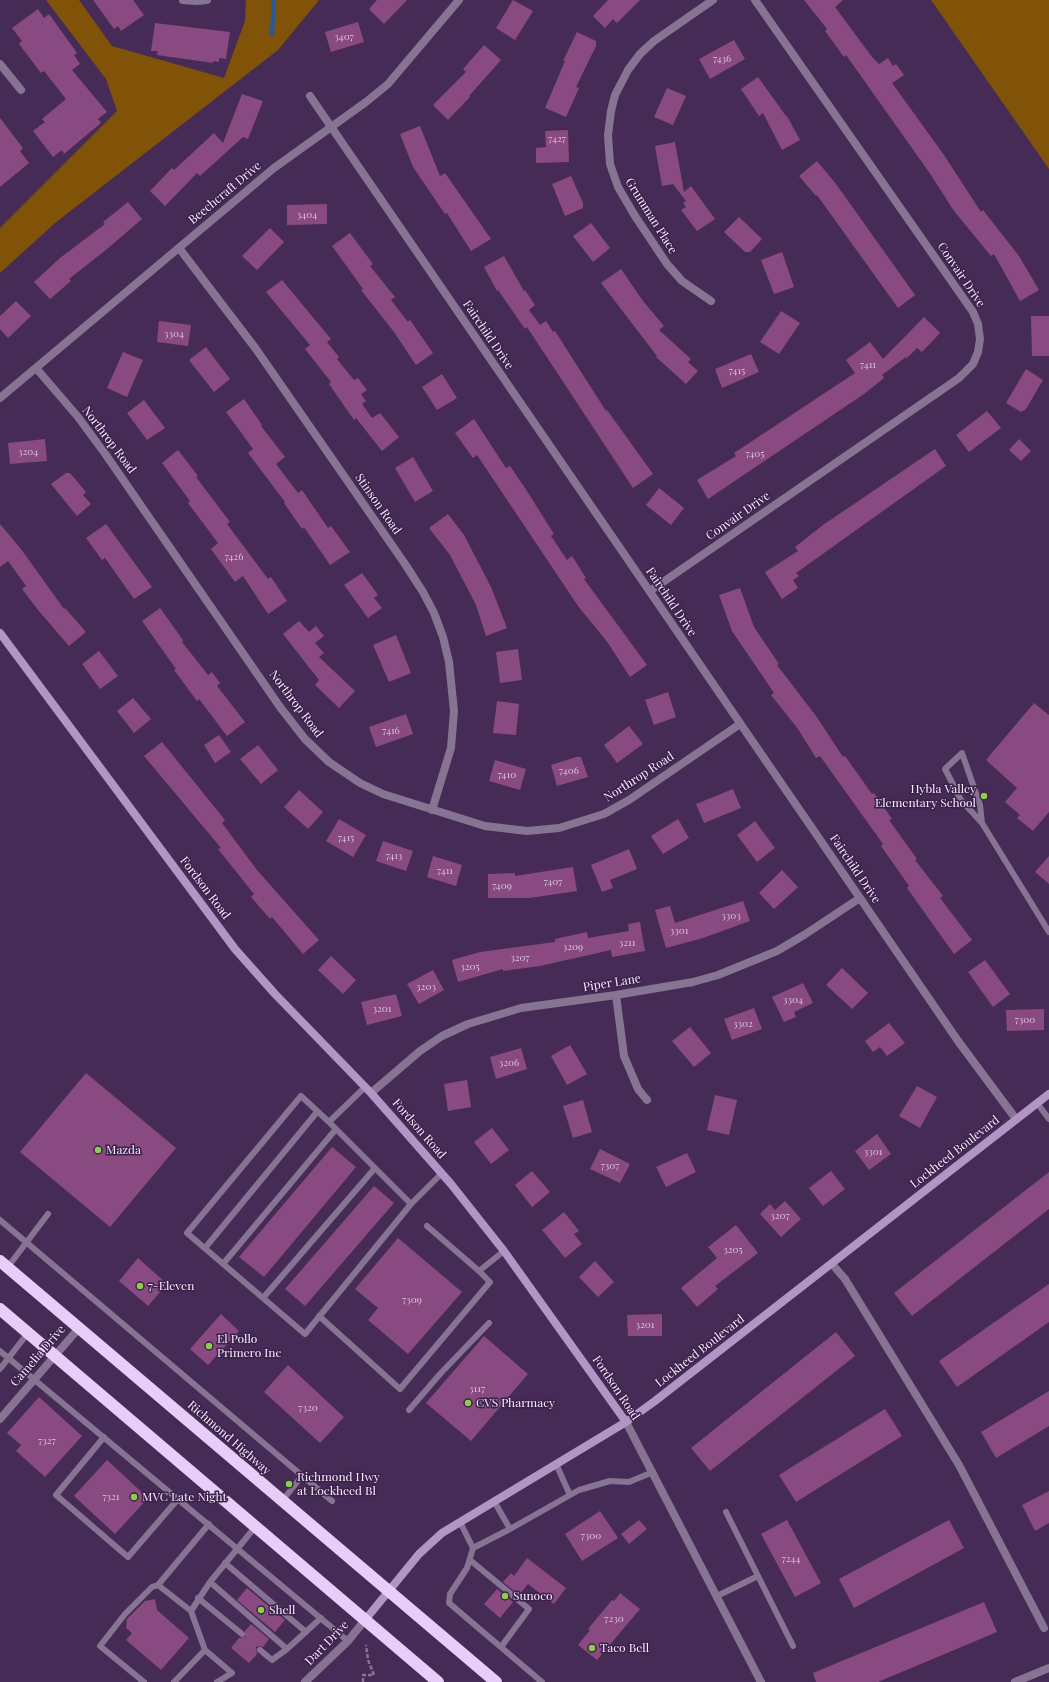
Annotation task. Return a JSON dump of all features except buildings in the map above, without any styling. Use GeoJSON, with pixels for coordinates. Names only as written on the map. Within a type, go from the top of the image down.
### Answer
{"type":"FeatureCollection","features":[{"type":"Feature","properties":{"kind":"highway","name":"Richmond Highway"},"geometry":{"type":"LineString","coordinates":[[4,1264],[387,1591],[496,1682]]}},
{"type":"Feature","properties":{"kind":"highway"},"geometry":{"type":"LineString","coordinates":[[0,1309],[438,1682]]}},
{"type":"Feature","properties":{"kind":"street"},"geometry":{"type":"LineString","coordinates":[[183,0],[207,0]]}},
{"type":"Feature","properties":{"kind":"street","name":"Beechcraft Drive"},"geometry":{"type":"LineString","coordinates":[[0,398],[274,168],[366,102],[388,84],[459,0]]}},
{"type":"Feature","properties":{"kind":"street","name":"Grumman Place"},"geometry":{"type":"LineString","coordinates":[[711,301],[682,281],[667,264],[635,216],[618,187],[610,164],[608,135],[615,95],[632,65],[654,41],[713,0]]}},
{"type":"Feature","properties":{"kind":"street","name":"Convair Drive"},"geometry":{"type":"LineString","coordinates":[[650,591],[959,378],[973,364],[978,352],[980,339],[978,324],[973,312],[755,0]]}},
{"type":"Feature","properties":{"kind":"street"},"geometry":{"type":"LineString","coordinates":[[0,64],[21,90]]}},
{"type":"Feature","properties":{"kind":"street","name":"Fairchild Drive"},"geometry":{"type":"LineString","coordinates":[[310,96],[958,1041],[1016,1119]]}},
{"type":"Feature","properties":{"kind":"street","name":"Stinson Road"},"geometry":{"type":"LineString","coordinates":[[179,248],[256,348],[405,564],[423,592],[434,613],[443,637],[449,662],[454,711],[451,748],[432,810]]}},
{"type":"Feature","properties":{"kind":"street","name":"Northrop Road"},"geometry":{"type":"LineString","coordinates":[[36,368],[78,417],[106,455],[280,707],[305,739],[329,762],[360,783],[384,794],[485,826],[509,830],[543,830],[577,824],[604,814],[629,800],[740,724]]}},
{"type":"Feature","properties":{"kind":"street","name":"Fordson Road"},"geometry":{"type":"LineString","coordinates":[[1,636],[235,949],[275,994],[371,1093],[442,1173],[504,1252],[626,1422],[761,1682]]}},
{"type":"Feature","properties":{"kind":"street","name":"Piper Lane"},"geometry":{"type":"LineString","coordinates":[[371,1093],[420,1051],[442,1036],[468,1024],[521,1008],[616,995],[693,982],[741,967],[804,936],[860,898]]}},
{"type":"Feature","properties":{"kind":"street"},"geometry":{"type":"LineString","coordinates":[[616,995],[624,1056],[638,1089],[647,1100]]}},
{"type":"Feature","properties":{"kind":"street","name":"Lockheed Boulevard"},"geometry":{"type":"LineString","coordinates":[[365,1620],[387,1591],[430,1543],[494,1501],[626,1422],[832,1264],[1049,1094]]}},
{"type":"Feature","properties":{"kind":"street"},"geometry":{"type":"LineString","coordinates":[[832,1264],[845,1279],[959,1465],[1044,1628]]}},
{"type":"Feature","properties":{"kind":"street","name":"Camelia Drive"},"geometry":{"type":"LineString","coordinates":[[0,1419],[79,1328]]}},
{"type":"Feature","properties":{"kind":"street","name":"Dart Drive"},"geometry":{"type":"LineString","coordinates":[[305,1682],[348,1641],[365,1620]]}},
{"type":"Feature","properties":{"kind":"street"},"geometry":{"type":"LineString","coordinates":[[1015,1682],[1049,1668]]}},
{"type":"Feature","properties":{"kind":"lane"},"geometry":{"type":"LineString","coordinates":[[982,824],[980,805],[962,753],[945,769],[961,800],[982,824],[1049,932]]}},
{"type":"Feature","properties":{"kind":"lane"},"geometry":{"type":"LineString","coordinates":[[329,1122],[365,1087]]}},
{"type":"Feature","properties":{"kind":"lane"},"geometry":{"type":"LineString","coordinates":[[411,1204],[301,1096],[187,1233],[305,1334],[411,1204],[442,1173]]}},
{"type":"Feature","properties":{"kind":"lane"},"geometry":{"type":"LineString","coordinates":[[1037,1103],[1049,1119]]}},
{"type":"Feature","properties":{"kind":"lane"},"geometry":{"type":"LineString","coordinates":[[205,1248],[318,1112]]}},
{"type":"Feature","properties":{"kind":"lane"},"geometry":{"type":"LineString","coordinates":[[223,1264],[336,1129]]}},
{"type":"Feature","properties":{"kind":"lane"},"geometry":{"type":"LineString","coordinates":[[263,1298],[375,1168]]}},
{"type":"Feature","properties":{"kind":"lane"},"geometry":{"type":"LineString","coordinates":[[4,1264],[26,1242],[48,1214]]}},
{"type":"Feature","properties":{"kind":"lane"},"geometry":{"type":"LineString","coordinates":[[0,1220],[332,1500]]}},
{"type":"Feature","properties":{"kind":"lane"},"geometry":{"type":"LineString","coordinates":[[319,1316],[400,1389],[490,1282],[480,1271],[427,1226]]}},
{"type":"Feature","properties":{"kind":"lane"},"geometry":{"type":"LineString","coordinates":[[480,1271],[504,1252]]}},
{"type":"Feature","properties":{"kind":"lane"},"geometry":{"type":"LineString","coordinates":[[409,1410],[440,1374],[489,1323]]}},
{"type":"Feature","properties":{"kind":"lane"},"geometry":{"type":"LineString","coordinates":[[0,1369],[28,1333]]}},
{"type":"Feature","properties":{"kind":"lane"},"geometry":{"type":"LineString","coordinates":[[0,1351],[348,1641]]}},
{"type":"Feature","properties":{"kind":"lane"},"geometry":{"type":"LineString","coordinates":[[104,1437],[56,1495],[128,1557],[178,1499]]}},
{"type":"Feature","properties":{"kind":"lane"},"geometry":{"type":"LineString","coordinates":[[556,1464],[570,1495]]}},
{"type":"Feature","properties":{"kind":"lane"},"geometry":{"type":"LineString","coordinates":[[542,1682],[449,1603],[450,1594],[467,1568],[474,1548],[579,1490],[610,1481],[629,1482],[653,1472]]}},
{"type":"Feature","properties":{"kind":"lane"},"geometry":{"type":"LineString","coordinates":[[282,1501],[302,1476]]}},
{"type":"Feature","properties":{"kind":"lane"},"geometry":{"type":"LineString","coordinates":[[494,1501],[510,1529]]}},
{"type":"Feature","properties":{"kind":"lane"},"geometry":{"type":"LineString","coordinates":[[726,1512],[793,1646]]}},
{"type":"Feature","properties":{"kind":"lane"},"geometry":{"type":"LineString","coordinates":[[460,1522],[474,1548]]}},
{"type":"Feature","properties":{"kind":"lane"},"geometry":{"type":"LineString","coordinates":[[144,1682],[100,1646],[125,1614],[152,1587],[158,1585],[209,1524]]}},
{"type":"Feature","properties":{"kind":"lane"},"geometry":{"type":"LineString","coordinates":[[191,1611],[198,1598],[210,1582],[256,1526]]}},
{"type":"Feature","properties":{"kind":"lane"},"geometry":{"type":"LineString","coordinates":[[470,1560],[529,1609],[501,1647]]}},
{"type":"Feature","properties":{"kind":"lane"},"geometry":{"type":"LineString","coordinates":[[225,1563],[306,1632]]}},
{"type":"Feature","properties":{"kind":"lane"},"geometry":{"type":"LineString","coordinates":[[717,1596],[758,1576]]}},
{"type":"Feature","properties":{"kind":"lane"},"geometry":{"type":"LineString","coordinates":[[210,1582],[287,1649]]}},
{"type":"Feature","properties":{"kind":"lane"},"geometry":{"type":"LineString","coordinates":[[158,1585],[191,1611],[205,1650],[232,1673],[217,1682]]}},
{"type":"Feature","properties":{"kind":"lane"},"geometry":{"type":"LineString","coordinates":[[198,1598],[242,1634]]}},
{"type":"Feature","properties":{"kind":"lane"},"geometry":{"type":"LineString","coordinates":[[260,1650],[272,1660],[287,1649],[320,1618]]}},
{"type":"Feature","properties":{"kind":"lane"},"geometry":{"type":"LineString","coordinates":[[174,1682],[205,1650]]}},
{"type":"Feature","properties":{"kind":"path"},"geometry":{"type":"LineString","coordinates":[[363,1682],[364,1675],[374,1675],[368,1660],[366,1645]]}},
{"type":"Feature","properties":{"kind":"shaded area"},"geometry":{"type":"Polygon","coordinates":[[[46,0],[79,0],[112,46],[224,78],[245,21],[246,0],[319,0],[278,50],[55,223],[0,273],[0,228],[117,111],[106,79],[46,0]]]}},
{"type":"Feature","properties":{"kind":"shaded area"},"geometry":{"type":"Polygon","coordinates":[[[931,0],[1049,0],[1049,169],[931,0]]]}},
{"type":"Feature","properties":{"kind":"waterway"},"geometry":{"type":"LineString","coordinates":[[272,34],[274,0]]}},
{"type":"Feature","properties":{"kind":"place","name":"Hybla Valley Elementary School"},"geometry":{"type":"Point","coordinates":[984,796]}},
{"type":"Feature","properties":{"kind":"place","name":"Mazda"},"geometry":{"type":"Point","coordinates":[98,1150]}},
{"type":"Feature","properties":{"kind":"place","name":"7-Eleven"},"geometry":{"type":"Point","coordinates":[140,1286]}},
{"type":"Feature","properties":{"kind":"place","name":"El Pollo Primero Inc"},"geometry":{"type":"Point","coordinates":[209,1346]}},
{"type":"Feature","properties":{"kind":"place","name":"CVS Pharmacy"},"geometry":{"type":"Point","coordinates":[468,1403]}},
{"type":"Feature","properties":{"kind":"place","name":"Richmond Hwy at Lockheed Bl"},"geometry":{"type":"Point","coordinates":[289,1484]}},
{"type":"Feature","properties":{"kind":"place","name":"MVC Late Night"},"geometry":{"type":"Point","coordinates":[134,1497]}},
{"type":"Feature","properties":{"kind":"place","name":"Sunoco"},"geometry":{"type":"Point","coordinates":[505,1596]}},
{"type":"Feature","properties":{"kind":"place","name":"Shell"},"geometry":{"type":"Point","coordinates":[261,1610]}},
{"type":"Feature","properties":{"kind":"place","name":"Taco Bell"},"geometry":{"type":"Point","coordinates":[592,1648]}}]}
